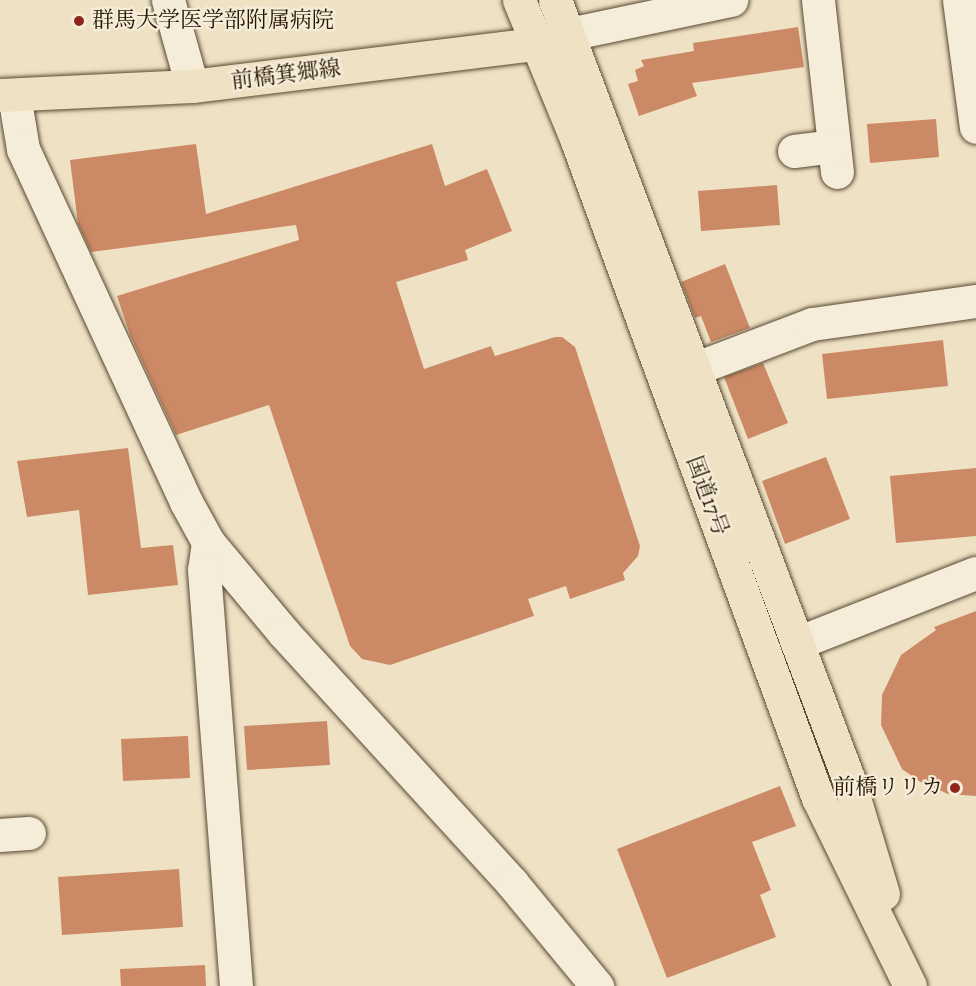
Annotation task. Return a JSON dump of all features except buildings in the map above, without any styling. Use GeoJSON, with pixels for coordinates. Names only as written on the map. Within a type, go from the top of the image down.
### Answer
{"type":"FeatureCollection","features":[{"type":"Feature","properties":{"kind":"main road","name":"国道17号"},"geometry":{"type":"LineString","coordinates":[[519,0],[535,44],[581,152],[818,798],[911,986]]}},
{"type":"Feature","properties":{"kind":"main road","name":"国道17号"},"geometry":{"type":"LineString","coordinates":[[555,0],[848,778],[911,986]]}},
{"type":"Feature","properties":{"kind":"main road","name":"前橋箕郷線"},"geometry":{"type":"LineString","coordinates":[[7,95],[192,86],[535,44],[569,34]]}},
{"type":"Feature","properties":{"kind":"street"},"geometry":{"type":"LineString","coordinates":[[168,0],[192,86]]}},
{"type":"Feature","properties":{"kind":"street"},"geometry":{"type":"LineString","coordinates":[[569,34],[732,0]]}},
{"type":"Feature","properties":{"kind":"street"},"geometry":{"type":"LineString","coordinates":[[794,151],[835,159],[818,0]]}},
{"type":"Feature","properties":{"kind":"street"},"geometry":{"type":"LineString","coordinates":[[959,0],[976,128]]}},
{"type":"Feature","properties":{"kind":"street"},"geometry":{"type":"LineString","coordinates":[[7,95],[23,149],[186,502],[208,542],[284,633],[512,883],[597,986]]}},
{"type":"Feature","properties":{"kind":"street"},"geometry":{"type":"LineString","coordinates":[[694,369],[812,324],[976,302]]}},
{"type":"Feature","properties":{"kind":"street"},"geometry":{"type":"LineString","coordinates":[[208,542],[204,570],[236,986]]}},
{"type":"Feature","properties":{"kind":"street"},"geometry":{"type":"LineString","coordinates":[[797,643],[976,573]]}},
{"type":"Feature","properties":{"kind":"place","name":"群馬大学医学部附属病院"},"geometry":{"type":"Point","coordinates":[79,21]}},
{"type":"Feature","properties":{"kind":"place","name":"前橋リリカ"},"geometry":{"type":"Point","coordinates":[955,788]}}]}
